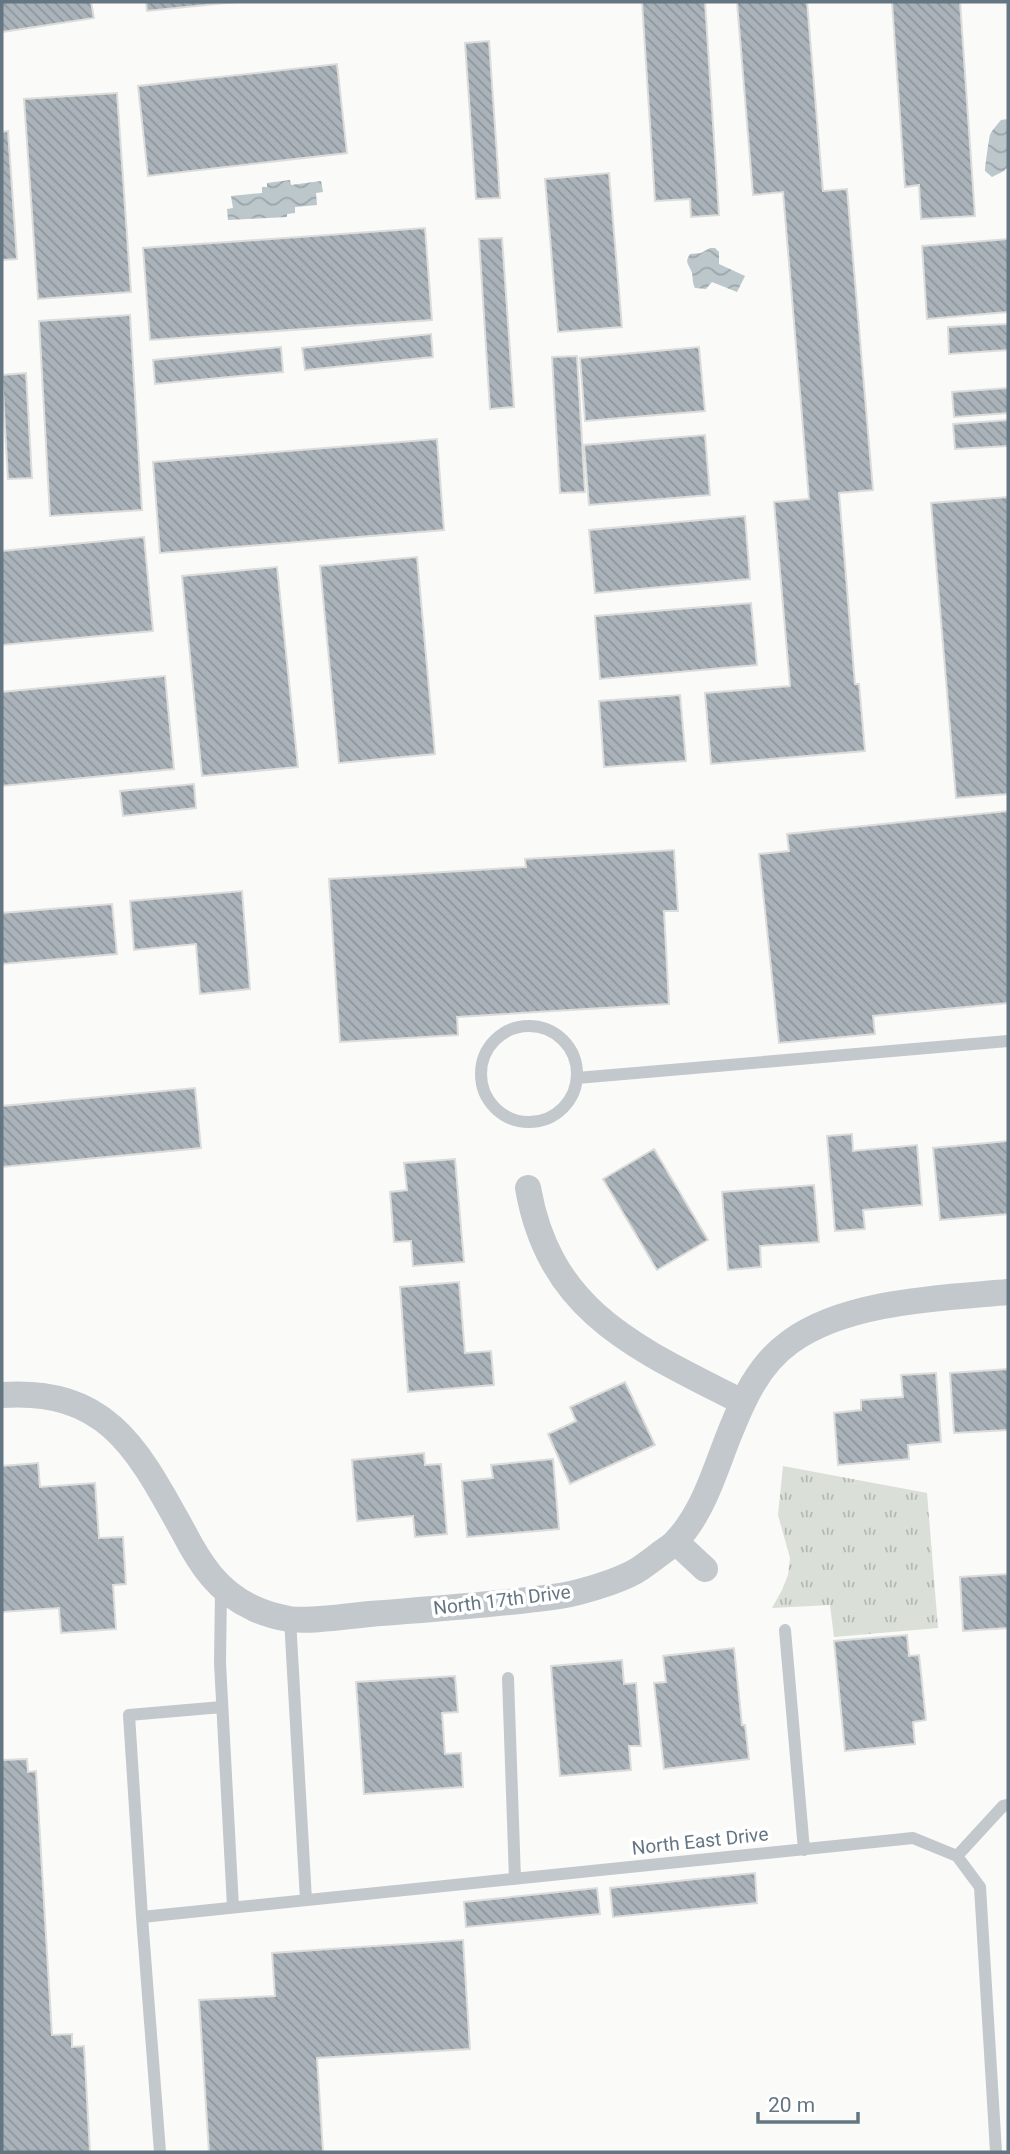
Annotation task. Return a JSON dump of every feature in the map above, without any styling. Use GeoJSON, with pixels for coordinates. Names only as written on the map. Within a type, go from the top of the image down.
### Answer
{"type":"FeatureCollection","features":[{"type":"Feature","properties":{"kind":"street"},"geometry":{"type":"LineString","coordinates":[[528,1188],[537,1227],[553,1262],[575,1295],[608,1326],[643,1350],[742,1402]]}},
{"type":"Feature","properties":{"kind":"street","name":"North 17th Drive"},"geometry":{"type":"LineString","coordinates":[[2,1395],[41,1395],[76,1404],[104,1420],[129,1442],[149,1471],[201,1564],[221,1588],[254,1609],[290,1619],[461,1607],[556,1597],[598,1586],[634,1572],[676,1542],[699,1508],[742,1402],[760,1372],[790,1342],[829,1321],[875,1308],[928,1299],[1008,1292]]}},
{"type":"Feature","properties":{"kind":"street"},"geometry":{"type":"LineString","coordinates":[[676,1542],[705,1569]]}},
{"type":"Feature","properties":{"kind":"lane"},"geometry":{"type":"LineString","coordinates":[[533,1025],[551,1031],[566,1042],[575,1059],[577,1078],[572,1096],[560,1111],[543,1120],[525,1122],[507,1117],[492,1105],[483,1088],[481,1069],[486,1051],[498,1037],[514,1027],[533,1025]]}},
{"type":"Feature","properties":{"kind":"lane"},"geometry":{"type":"LineString","coordinates":[[577,1078],[1008,1041]]}},
{"type":"Feature","properties":{"kind":"lane"},"geometry":{"type":"LineString","coordinates":[[221,1588],[222,1707],[233,1907]]}},
{"type":"Feature","properties":{"kind":"lane"},"geometry":{"type":"LineString","coordinates":[[290,1619],[306,1900]]}},
{"type":"Feature","properties":{"kind":"lane"},"geometry":{"type":"LineString","coordinates":[[785,1630],[804,1850]]}},
{"type":"Feature","properties":{"kind":"lane"},"geometry":{"type":"LineString","coordinates":[[508,1678],[515,1879]]}},
{"type":"Feature","properties":{"kind":"lane"},"geometry":{"type":"LineString","coordinates":[[160,2152],[129,1715],[222,1707]]}},
{"type":"Feature","properties":{"kind":"lane"},"geometry":{"type":"LineString","coordinates":[[996,2152],[980,1887],[957,1856],[1003,1806],[1008,1805]]}},
{"type":"Feature","properties":{"kind":"lane","name":"North East Drive"},"geometry":{"type":"LineString","coordinates":[[142,1917],[913,1838],[957,1856]]}},
{"type":"Feature","properties":{"kind":"green space"},"geometry":{"type":"Polygon","coordinates":[[[783,1466],[927,1493],[938,1628],[834,1637],[830,1605],[772,1608],[788,1575],[790,1558],[778,1515],[783,1466]]]}},
{"type":"Feature","properties":{"kind":"water"},"geometry":{"type":"Polygon","coordinates":[[[1008,119],[1008,166],[992,177],[985,171],[990,135],[1001,120],[1008,119]]]}},
{"type":"Feature","properties":{"kind":"water"},"geometry":{"type":"Polygon","coordinates":[[[290,180],[291,185],[321,181],[323,192],[316,193],[317,205],[295,207],[295,213],[287,214],[287,217],[228,220],[227,209],[233,208],[231,196],[262,193],[262,187],[267,187],[267,183],[290,180]]]}},
{"type":"Feature","properties":{"kind":"water"},"geometry":{"type":"Polygon","coordinates":[[[710,248],[719,252],[719,264],[745,276],[737,292],[712,282],[706,289],[695,288],[688,257],[710,248]]]}},
{"type":"Feature","properties":{"kind":"building"},"geometry":{"type":"Polygon","coordinates":[[[2,2],[91,2],[94,18],[2,32],[2,2]]]}},
{"type":"Feature","properties":{"kind":"building"},"geometry":{"type":"Polygon","coordinates":[[[146,2],[236,2],[147,11],[146,2]]]}},
{"type":"Feature","properties":{"kind":"building"},"geometry":{"type":"Polygon","coordinates":[[[642,2],[705,2],[719,215],[691,217],[690,199],[655,201],[642,2]]]}},
{"type":"Feature","properties":{"kind":"building"},"geometry":{"type":"Polygon","coordinates":[[[737,2],[807,2],[823,191],[847,189],[873,490],[839,493],[855,684],[859,684],[865,751],[711,764],[705,693],[790,686],[774,502],[809,499],[783,192],[753,195],[737,2]]]}},
{"type":"Feature","properties":{"kind":"building"},"geometry":{"type":"Polygon","coordinates":[[[892,2],[960,2],[975,216],[921,219],[919,185],[905,187],[892,2]]]}},
{"type":"Feature","properties":{"kind":"building"},"geometry":{"type":"Polygon","coordinates":[[[489,41],[500,198],[476,199],[465,43],[489,41]]]}},
{"type":"Feature","properties":{"kind":"building"},"geometry":{"type":"Polygon","coordinates":[[[337,64],[347,153],[148,176],[138,86],[337,64]]]}},
{"type":"Feature","properties":{"kind":"building"},"geometry":{"type":"Polygon","coordinates":[[[117,93],[131,292],[38,299],[24,99],[117,93]]]}},
{"type":"Feature","properties":{"kind":"building"},"geometry":{"type":"Polygon","coordinates":[[[8,131],[17,259],[2,260],[2,132],[8,131]]]}},
{"type":"Feature","properties":{"kind":"building"},"geometry":{"type":"Polygon","coordinates":[[[609,173],[622,327],[558,332],[545,179],[609,173]]]}},
{"type":"Feature","properties":{"kind":"building"},"geometry":{"type":"Polygon","coordinates":[[[425,228],[432,320],[150,340],[143,248],[425,228]]]}},
{"type":"Feature","properties":{"kind":"building"},"geometry":{"type":"Polygon","coordinates":[[[502,238],[514,407],[490,409],[479,239],[502,238]]]}},
{"type":"Feature","properties":{"kind":"building"},"geometry":{"type":"Polygon","coordinates":[[[1008,239],[1008,312],[927,319],[922,246],[1008,239]]]}},
{"type":"Feature","properties":{"kind":"building"},"geometry":{"type":"Polygon","coordinates":[[[130,315],[142,510],[50,516],[39,321],[130,315]]]}},
{"type":"Feature","properties":{"kind":"building"},"geometry":{"type":"Polygon","coordinates":[[[1008,324],[1008,350],[949,354],[948,327],[1008,324]]]}},
{"type":"Feature","properties":{"kind":"building"},"geometry":{"type":"Polygon","coordinates":[[[431,334],[433,357],[305,370],[302,348],[431,334]]]}},
{"type":"Feature","properties":{"kind":"building"},"geometry":{"type":"Polygon","coordinates":[[[281,347],[283,372],[155,384],[153,360],[281,347]]]}},
{"type":"Feature","properties":{"kind":"building"},"geometry":{"type":"Polygon","coordinates":[[[699,347],[705,411],[585,421],[580,358],[699,347]]]}},
{"type":"Feature","properties":{"kind":"building"},"geometry":{"type":"Polygon","coordinates":[[[577,356],[585,492],[560,493],[552,357],[577,356]]]}},
{"type":"Feature","properties":{"kind":"building"},"geometry":{"type":"Polygon","coordinates":[[[26,373],[32,478],[8,479],[2,375],[26,373]]]}},
{"type":"Feature","properties":{"kind":"building"},"geometry":{"type":"Polygon","coordinates":[[[1008,388],[1008,413],[954,417],[952,392],[1008,388]]]}},
{"type":"Feature","properties":{"kind":"building"},"geometry":{"type":"Polygon","coordinates":[[[1008,420],[1008,446],[955,449],[953,424],[1008,420]]]}},
{"type":"Feature","properties":{"kind":"building"},"geometry":{"type":"Polygon","coordinates":[[[705,435],[710,495],[589,505],[584,445],[705,435]]]}},
{"type":"Feature","properties":{"kind":"building"},"geometry":{"type":"Polygon","coordinates":[[[437,439],[444,530],[160,553],[153,462],[437,439]]]}},
{"type":"Feature","properties":{"kind":"building"},"geometry":{"type":"Polygon","coordinates":[[[1008,497],[1008,794],[956,798],[931,503],[1008,497]]]}},
{"type":"Feature","properties":{"kind":"building"},"geometry":{"type":"Polygon","coordinates":[[[745,516],[750,579],[595,593],[589,530],[745,516]]]}},
{"type":"Feature","properties":{"kind":"building"},"geometry":{"type":"Polygon","coordinates":[[[144,537],[153,631],[2,645],[2,551],[144,537]]]}},
{"type":"Feature","properties":{"kind":"building"},"geometry":{"type":"Polygon","coordinates":[[[417,557],[435,754],[339,763],[320,566],[417,557]]]}},
{"type":"Feature","properties":{"kind":"building"},"geometry":{"type":"Polygon","coordinates":[[[277,567],[298,767],[202,776],[182,576],[277,567]]]}},
{"type":"Feature","properties":{"kind":"building"},"geometry":{"type":"Polygon","coordinates":[[[751,603],[757,665],[600,679],[595,616],[751,603]]]}},
{"type":"Feature","properties":{"kind":"building"},"geometry":{"type":"Polygon","coordinates":[[[165,676],[174,769],[2,786],[2,692],[165,676]]]}},
{"type":"Feature","properties":{"kind":"building"},"geometry":{"type":"Polygon","coordinates":[[[680,695],[686,761],[604,767],[599,701],[680,695]]]}},
{"type":"Feature","properties":{"kind":"building"},"geometry":{"type":"Polygon","coordinates":[[[194,784],[196,808],[123,816],[120,791],[194,784]]]}},
{"type":"Feature","properties":{"kind":"building"},"geometry":{"type":"Polygon","coordinates":[[[1008,811],[1008,1003],[873,1016],[875,1034],[779,1043],[759,854],[789,851],[787,834],[1008,811]]]}},
{"type":"Feature","properties":{"kind":"building"},"geometry":{"type":"Polygon","coordinates":[[[674,850],[678,911],[664,911],[669,1004],[457,1017],[458,1035],[340,1042],[329,879],[526,867],[525,859],[674,850]]]}},
{"type":"Feature","properties":{"kind":"building"},"geometry":{"type":"Polygon","coordinates":[[[242,891],[250,989],[200,994],[196,944],[134,950],[130,901],[242,891]]]}},
{"type":"Feature","properties":{"kind":"building"},"geometry":{"type":"Polygon","coordinates":[[[112,904],[117,954],[2,964],[2,913],[112,904]]]}},
{"type":"Feature","properties":{"kind":"building"},"geometry":{"type":"Polygon","coordinates":[[[195,1088],[201,1148],[2,1167],[2,1106],[195,1088]]]}},
{"type":"Feature","properties":{"kind":"building"},"geometry":{"type":"Polygon","coordinates":[[[852,1134],[853,1151],[917,1145],[922,1205],[863,1210],[865,1229],[835,1231],[827,1136],[852,1134]]]}},
{"type":"Feature","properties":{"kind":"building"},"geometry":{"type":"Polygon","coordinates":[[[1008,1141],[1008,1214],[940,1220],[933,1148],[1008,1141]]]}},
{"type":"Feature","properties":{"kind":"building"},"geometry":{"type":"Polygon","coordinates":[[[654,1149],[708,1240],[657,1270],[603,1179],[654,1149]]]}},
{"type":"Feature","properties":{"kind":"building"},"geometry":{"type":"Polygon","coordinates":[[[455,1159],[464,1262],[413,1266],[411,1241],[394,1242],[390,1192],[407,1190],[404,1163],[455,1159]]]}},
{"type":"Feature","properties":{"kind":"building"},"geometry":{"type":"Polygon","coordinates":[[[814,1185],[819,1242],[760,1246],[761,1267],[728,1270],[722,1192],[814,1185]]]}},
{"type":"Feature","properties":{"kind":"building"},"geometry":{"type":"Polygon","coordinates":[[[459,1282],[465,1353],[491,1351],[494,1385],[408,1392],[400,1287],[459,1282]]]}},
{"type":"Feature","properties":{"kind":"building"},"geometry":{"type":"Polygon","coordinates":[[[1008,1369],[1008,1430],[954,1433],[950,1373],[1008,1369]]]}},
{"type":"Feature","properties":{"kind":"building"},"geometry":{"type":"Polygon","coordinates":[[[936,1373],[941,1442],[908,1445],[909,1459],[838,1465],[834,1413],[861,1410],[861,1400],[903,1397],[901,1375],[936,1373]]]}},
{"type":"Feature","properties":{"kind":"building"},"geometry":{"type":"Polygon","coordinates":[[[625,1382],[655,1445],[570,1484],[548,1434],[576,1421],[570,1407],[625,1382]]]}},
{"type":"Feature","properties":{"kind":"building"},"geometry":{"type":"Polygon","coordinates":[[[424,1453],[425,1465],[441,1464],[447,1534],[415,1537],[413,1516],[357,1521],[352,1460],[424,1453]]]}},
{"type":"Feature","properties":{"kind":"building"},"geometry":{"type":"Polygon","coordinates":[[[553,1459],[559,1529],[467,1537],[462,1481],[493,1478],[491,1465],[553,1459]]]}},
{"type":"Feature","properties":{"kind":"building"},"geometry":{"type":"Polygon","coordinates":[[[38,1463],[40,1487],[95,1483],[99,1538],[123,1537],[126,1584],[113,1585],[116,1629],[61,1633],[59,1608],[2,1612],[2,1466],[38,1463]]]}},
{"type":"Feature","properties":{"kind":"building"},"geometry":{"type":"Polygon","coordinates":[[[1008,1574],[1008,1628],[963,1631],[960,1577],[1008,1574]]]}},
{"type":"Feature","properties":{"kind":"building"},"geometry":{"type":"Polygon","coordinates":[[[907,1635],[909,1656],[919,1655],[926,1720],[913,1722],[915,1744],[845,1751],[834,1641],[907,1635]]]}},
{"type":"Feature","properties":{"kind":"building"},"geometry":{"type":"Polygon","coordinates":[[[734,1648],[742,1725],[745,1725],[749,1759],[664,1769],[654,1683],[666,1682],[663,1656],[734,1648]]]}},
{"type":"Feature","properties":{"kind":"building"},"geometry":{"type":"Polygon","coordinates":[[[622,1660],[624,1684],[636,1683],[641,1746],[629,1746],[631,1770],[560,1776],[551,1666],[622,1660]]]}},
{"type":"Feature","properties":{"kind":"building"},"geometry":{"type":"Polygon","coordinates":[[[455,1676],[458,1712],[442,1713],[445,1754],[461,1753],[463,1787],[364,1794],[356,1682],[455,1676]]]}},
{"type":"Feature","properties":{"kind":"building"},"geometry":{"type":"Polygon","coordinates":[[[27,1759],[28,1772],[36,1771],[52,2035],[72,2034],[72,2047],[84,2046],[90,2152],[2,2152],[2,1760],[27,1759]]]}},
{"type":"Feature","properties":{"kind":"building"},"geometry":{"type":"Polygon","coordinates":[[[755,1873],[757,1903],[613,1917],[610,1888],[755,1873]]]}},
{"type":"Feature","properties":{"kind":"building"},"geometry":{"type":"Polygon","coordinates":[[[597,1888],[600,1914],[466,1927],[464,1902],[597,1888]]]}},
{"type":"Feature","properties":{"kind":"building"},"geometry":{"type":"Polygon","coordinates":[[[463,1940],[470,2049],[317,2058],[323,2152],[209,2152],[199,2000],[275,1996],[272,1953],[463,1940]]]}}]}
